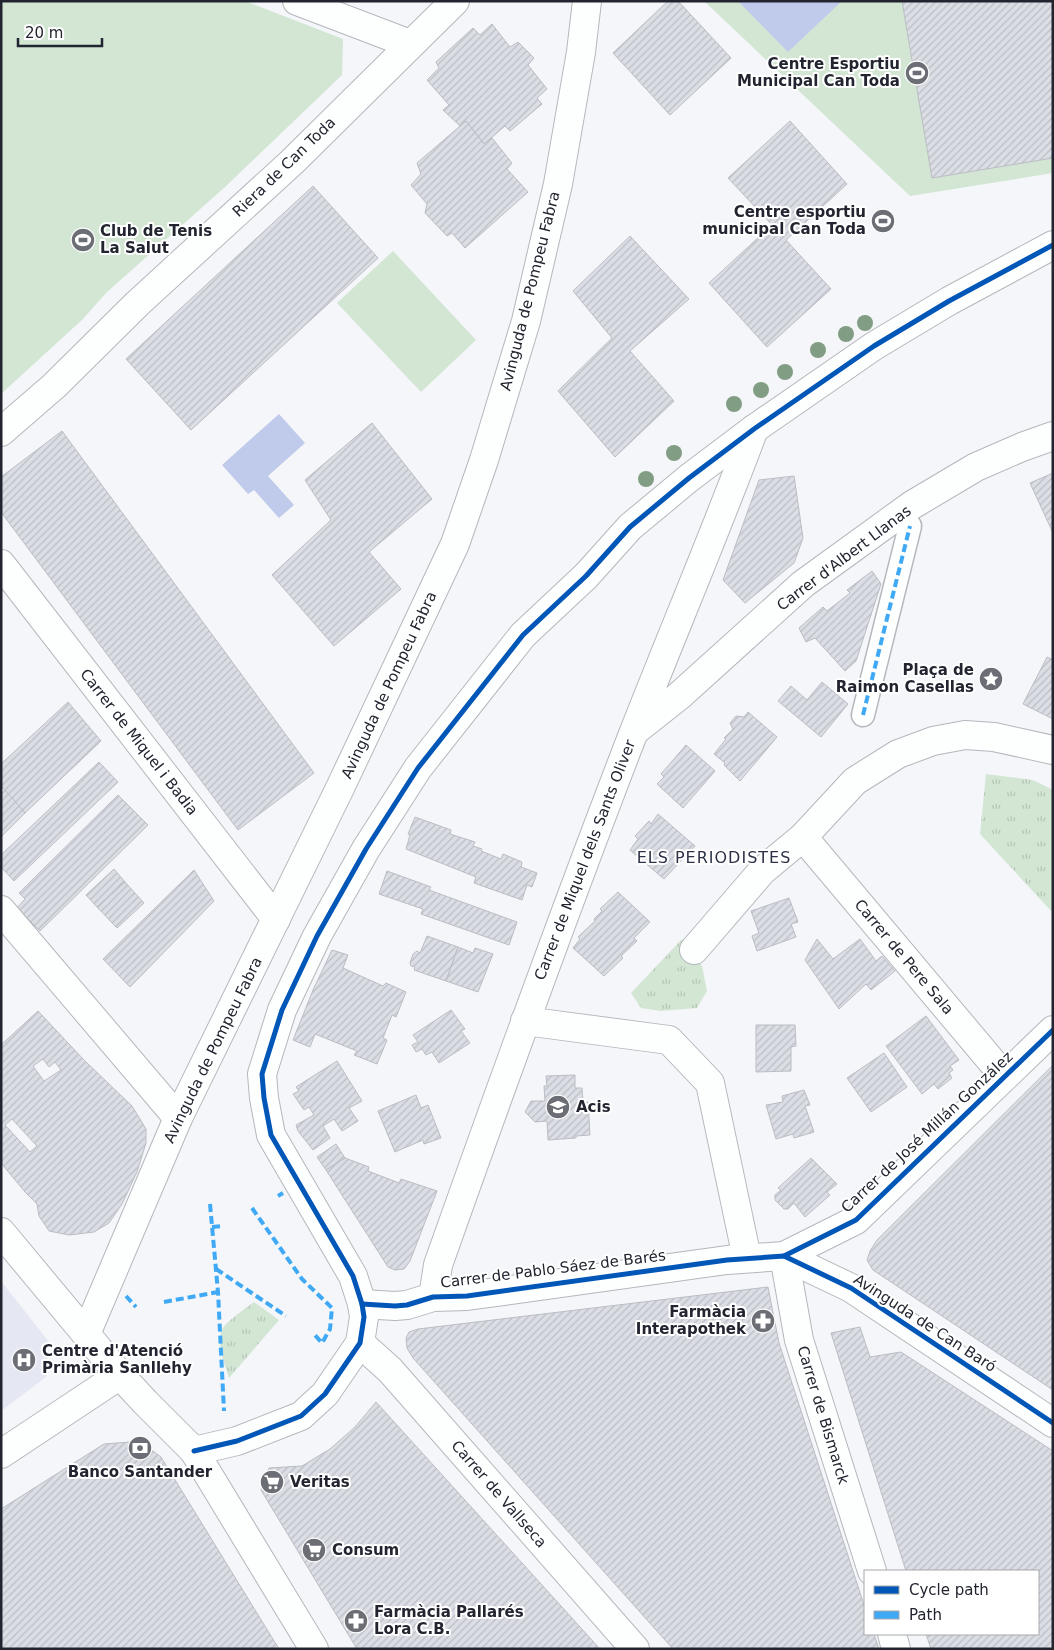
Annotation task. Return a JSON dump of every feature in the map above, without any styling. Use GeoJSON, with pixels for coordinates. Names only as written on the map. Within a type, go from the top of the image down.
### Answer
{"type":"FeatureCollection","features":[{"type":"Feature","properties":{"kind":"street"},"geometry":{"type":"LineString","coordinates":[[297,1],[410,44]]}},
{"type":"Feature","properties":{"kind":"street","name":"Riera de Can Toda"},"geometry":{"type":"LineString","coordinates":[[1,432],[54,386],[138,303],[292,162],[455,1]]}},
{"type":"Feature","properties":{"kind":"street","name":"Avinguda de Pompeu Fabra"},"geometry":{"type":"LineString","coordinates":[[86,1334],[178,1118],[276,919],[455,544],[481,469],[526,321],[558,184],[581,52],[587,1]]}},
{"type":"Feature","properties":{"kind":"street"},"geometry":{"type":"LineString","coordinates":[[194,1451],[238,1440],[301,1416],[325,1394],[360,1343],[364,1317],[354,1276],[271,1135],[264,1098],[262,1074],[282,1010],[326,920],[392,808],[418,768],[523,635],[602,559],[630,527],[689,478],[754,429],[874,346],[949,301],[1053,245]]}},
{"type":"Feature","properties":{"kind":"street","name":"Carrer de Miquel dels Sants Oliver"},"geometry":{"type":"LineString","coordinates":[[433,1296],[438,1265],[525,1021],[634,732],[754,429]]}},
{"type":"Feature","properties":{"kind":"street","name":"Carrer d'Albert Llanas"},"geometry":{"type":"LineString","coordinates":[[634,732],[679,696],[803,584],[912,505],[976,468],[1022,447],[1053,436]]}},
{"type":"Feature","properties":{"kind":"street"},"geometry":{"type":"LineString","coordinates":[[863,714],[910,526]]}},
{"type":"Feature","properties":{"kind":"street","name":"Carrer de Miquel i Badia"},"geometry":{"type":"LineString","coordinates":[[1,564],[276,919]]}},
{"type":"Feature","properties":{"kind":"street"},"geometry":{"type":"LineString","coordinates":[[694,950],[762,871],[803,837],[855,782],[898,754],[933,741],[965,735],[1010,740],[1053,750]]}},
{"type":"Feature","properties":{"kind":"street","name":"Carrer de Pere Sala"},"geometry":{"type":"LineString","coordinates":[[803,837],[1004,1076]]}},
{"type":"Feature","properties":{"kind":"street"},"geometry":{"type":"LineString","coordinates":[[1,910],[178,1118]]}},
{"type":"Feature","properties":{"kind":"street"},"geometry":{"type":"LineString","coordinates":[[525,1021],[669,1040],[683,1054],[710,1083],[747,1258]]}},
{"type":"Feature","properties":{"kind":"street","name":"Carrer de José Millán González"},"geometry":{"type":"LineString","coordinates":[[784,1256],[856,1220],[1053,1030]]}},
{"type":"Feature","properties":{"kind":"street","name":"Carrer de José Millán González"},"geometry":{"type":"LineString","coordinates":[[835,1279],[836,1254],[842,1227]]}},
{"type":"Feature","properties":{"kind":"street"},"geometry":{"type":"LineString","coordinates":[[1,1232],[120,1375],[194,1451],[314,1649]]}},
{"type":"Feature","properties":{"kind":"street","name":"Avinguda de Can Baró"},"geometry":{"type":"LineString","coordinates":[[747,1258],[784,1256],[835,1279],[1053,1423]]}},
{"type":"Feature","properties":{"kind":"street","name":"Carrer de Bismarck"},"geometry":{"type":"LineString","coordinates":[[784,1256],[799,1340],[872,1570]]}},
{"type":"Feature","properties":{"kind":"street","name":"Carrer de Pablo Sáez de Barés"},"geometry":{"type":"LineString","coordinates":[[362,1304],[407,1305],[433,1296],[467,1296],[747,1258]]}},
{"type":"Feature","properties":{"kind":"street","name":"Carrer de Vallseca"},"geometry":{"type":"LineString","coordinates":[[360,1343],[390,1370],[635,1649]]}},
{"type":"Feature","properties":{"kind":"street"},"geometry":{"type":"LineString","coordinates":[[1,1454],[120,1375]]}},
{"type":"Feature","properties":{"kind":"street"},"geometry":{"type":"LineString","coordinates":[[892,1635],[896,1649]]}},
{"type":"Feature","properties":{"kind":"shaded area","name":"Centre d'Atenció Primària Sanllehy"},"geometry":{"type":"Polygon","coordinates":[[[1,1281],[49,1342],[46,1377],[1,1411],[1,1281]]]}},
{"type":"Feature","properties":{"kind":"green space","name":"Club de Tenis La Salut"},"geometry":{"type":"Polygon","coordinates":[[[1,1],[245,1],[343,39],[342,75],[225,187],[106,293],[83,319],[1,394],[1,1]]]}},
{"type":"Feature","properties":{"kind":"green space","name":"Centre Esportiu Municipal Can Toda"},"geometry":{"type":"Polygon","coordinates":[[[704,1],[1053,1],[1053,173],[910,196],[704,1]]]}},
{"type":"Feature","properties":{"kind":"green space"},"geometry":{"type":"Polygon","coordinates":[[[393,251],[476,340],[421,392],[337,303],[393,251]]]}},
{"type":"Feature","properties":{"kind":"green space"},"geometry":{"type":"Polygon","coordinates":[[[986,774],[1033,780],[1053,790],[1053,913],[980,834],[986,774]]]}},
{"type":"Feature","properties":{"kind":"green space"},"geometry":{"type":"Polygon","coordinates":[[[682,939],[702,966],[707,991],[697,1008],[661,1011],[641,1008],[631,993],[682,939]]]}},
{"type":"Feature","properties":{"kind":"green space"},"geometry":{"type":"Polygon","coordinates":[[[254,1302],[279,1320],[229,1378],[220,1346],[221,1334],[229,1321],[254,1302]]]}},
{"type":"Feature","properties":{"kind":"water"},"geometry":{"type":"Polygon","coordinates":[[[738,1],[842,1],[788,52],[738,1]]]}},
{"type":"Feature","properties":{"kind":"water"},"geometry":{"type":"Polygon","coordinates":[[[279,414],[305,443],[268,476],[294,505],[279,518],[254,490],[248,494],[222,465],[279,414]]]}},
{"type":"Feature","properties":{"kind":"building"},"geometry":{"type":"Polygon","coordinates":[[[668,1],[678,1],[731,58],[670,115],[613,53],[668,1]]]}},
{"type":"Feature","properties":{"kind":"building"},"geometry":{"type":"Polygon","coordinates":[[[902,1],[1053,1],[1053,158],[932,178],[902,1]]]}},
{"type":"Feature","properties":{"kind":"building"},"geometry":{"type":"Polygon","coordinates":[[[492,24],[510,47],[518,42],[534,58],[528,65],[547,89],[537,98],[542,104],[510,131],[505,126],[484,144],[466,121],[460,126],[443,110],[449,105],[427,80],[439,68],[436,62],[473,28],[480,35],[492,24]]]}},
{"type":"Feature","properties":{"kind":"building"},"geometry":{"type":"Polygon","coordinates":[[[466,121],[484,144],[492,138],[512,163],[507,169],[528,192],[465,248],[452,233],[447,236],[425,213],[427,204],[411,185],[421,174],[417,163],[466,121]]]}},
{"type":"Feature","properties":{"kind":"building"},"geometry":{"type":"Polygon","coordinates":[[[790,121],[847,184],[786,240],[831,289],[767,347],[709,283],[772,225],[728,178],[790,121]]]}},
{"type":"Feature","properties":{"kind":"building"},"geometry":{"type":"Polygon","coordinates":[[[313,186],[378,258],[191,430],[126,359],[313,186]]]}},
{"type":"Feature","properties":{"kind":"building"},"geometry":{"type":"Polygon","coordinates":[[[630,236],[689,299],[630,351],[674,401],[615,457],[558,391],[612,338],[573,291],[630,236]]]}},
{"type":"Feature","properties":{"kind":"building"},"geometry":{"type":"Polygon","coordinates":[[[372,423],[432,499],[369,552],[401,589],[334,646],[272,575],[331,520],[305,480],[372,423]]]}},
{"type":"Feature","properties":{"kind":"building"},"geometry":{"type":"Polygon","coordinates":[[[62,431],[314,773],[238,830],[1,512],[1,477],[62,431]]]}},
{"type":"Feature","properties":{"kind":"building"},"geometry":{"type":"Polygon","coordinates":[[[1053,473],[1053,533],[1030,483],[1053,473]]]}},
{"type":"Feature","properties":{"kind":"building"},"geometry":{"type":"Polygon","coordinates":[[[794,476],[803,538],[794,563],[745,603],[723,580],[759,480],[794,476]]]}},
{"type":"Feature","properties":{"kind":"building"},"geometry":{"type":"Polygon","coordinates":[[[872,571],[881,584],[856,661],[845,671],[815,638],[806,642],[799,628],[823,607],[827,611],[850,593],[847,590],[872,571]]]}},
{"type":"Feature","properties":{"kind":"building"},"geometry":{"type":"Polygon","coordinates":[[[1047,657],[1053,660],[1053,719],[1023,704],[1047,657]]]}},
{"type":"Feature","properties":{"kind":"building"},"geometry":{"type":"Polygon","coordinates":[[[822,682],[848,704],[821,737],[778,701],[791,686],[807,700],[822,682]]]}},
{"type":"Feature","properties":{"kind":"building"},"geometry":{"type":"Polygon","coordinates":[[[68,702],[101,741],[25,813],[1,786],[1,764],[68,702]]]}},
{"type":"Feature","properties":{"kind":"building"},"geometry":{"type":"Polygon","coordinates":[[[748,712],[777,737],[740,781],[724,765],[725,763],[714,754],[726,739],[724,738],[733,729],[730,723],[736,716],[744,717],[748,712]]]}},
{"type":"Feature","properties":{"kind":"building"},"geometry":{"type":"Polygon","coordinates":[[[686,745],[715,771],[683,808],[657,784],[664,777],[661,774],[686,745]]]}},
{"type":"Feature","properties":{"kind":"building"},"geometry":{"type":"Polygon","coordinates":[[[99,762],[118,782],[14,881],[1,867],[1,855],[99,762]]]}},
{"type":"Feature","properties":{"kind":"building"},"geometry":{"type":"Polygon","coordinates":[[[5,790],[25,813],[1,837],[1,794],[5,790]]]}},
{"type":"Feature","properties":{"kind":"building"},"geometry":{"type":"Polygon","coordinates":[[[118,795],[148,825],[40,931],[17,908],[25,899],[19,893],[118,795]]]}},
{"type":"Feature","properties":{"kind":"building"},"geometry":{"type":"Polygon","coordinates":[[[658,814],[695,846],[664,879],[630,850],[638,839],[635,836],[649,821],[651,824],[658,814]]]}},
{"type":"Feature","properties":{"kind":"building"},"geometry":{"type":"Polygon","coordinates":[[[415,817],[451,830],[450,834],[475,842],[473,846],[482,849],[481,851],[501,859],[503,854],[522,862],[521,867],[537,873],[532,887],[527,885],[522,900],[474,883],[476,877],[406,849],[410,835],[408,834],[415,817]]]}},
{"type":"Feature","properties":{"kind":"building"},"geometry":{"type":"Polygon","coordinates":[[[114,869],[125,882],[97,907],[86,895],[114,869]]]}},
{"type":"Feature","properties":{"kind":"building"},"geometry":{"type":"Polygon","coordinates":[[[194,870],[214,901],[130,987],[103,959],[194,870]]]}},
{"type":"Feature","properties":{"kind":"building"},"geometry":{"type":"Polygon","coordinates":[[[387,871],[431,887],[429,890],[517,922],[509,945],[421,914],[423,909],[379,894],[387,871]]]}},
{"type":"Feature","properties":{"kind":"building"},"geometry":{"type":"Polygon","coordinates":[[[125,882],[144,903],[117,928],[97,907],[125,882]]]}},
{"type":"Feature","properties":{"kind":"building"},"geometry":{"type":"Polygon","coordinates":[[[618,892],[650,922],[634,938],[637,941],[621,956],[623,958],[604,976],[573,948],[580,939],[578,937],[595,921],[594,919],[602,911],[600,909],[618,892]]]}},
{"type":"Feature","properties":{"kind":"building"},"geometry":{"type":"Polygon","coordinates":[[[789,898],[798,922],[791,924],[796,937],[757,951],[752,936],[759,933],[751,911],[789,898]]]}},
{"type":"Feature","properties":{"kind":"building"},"geometry":{"type":"Polygon","coordinates":[[[427,936],[458,947],[446,981],[414,970],[415,967],[411,966],[413,954],[417,951],[420,953],[427,936]]]}},
{"type":"Feature","properties":{"kind":"building"},"geometry":{"type":"Polygon","coordinates":[[[817,939],[833,959],[860,939],[876,961],[882,956],[895,971],[871,990],[866,984],[839,1009],[805,960],[817,939]]]}},
{"type":"Feature","properties":{"kind":"building"},"geometry":{"type":"Polygon","coordinates":[[[458,947],[473,953],[475,948],[493,954],[478,992],[446,981],[458,947]]]}},
{"type":"Feature","properties":{"kind":"building"},"geometry":{"type":"Polygon","coordinates":[[[332,950],[348,955],[343,968],[383,986],[386,983],[406,992],[396,1017],[392,1015],[383,1038],[387,1040],[377,1064],[354,1055],[357,1051],[315,1034],[310,1047],[293,1040],[313,990],[332,950]]]}},
{"type":"Feature","properties":{"kind":"building"},"geometry":{"type":"Polygon","coordinates":[[[451,1010],[465,1029],[461,1031],[470,1043],[439,1063],[432,1052],[426,1055],[422,1049],[416,1052],[412,1045],[418,1042],[413,1035],[451,1010]]]}},
{"type":"Feature","properties":{"kind":"building"},"geometry":{"type":"Polygon","coordinates":[[[38,1011],[85,1061],[132,1106],[146,1129],[146,1143],[137,1172],[122,1204],[109,1223],[94,1232],[69,1235],[49,1231],[39,1216],[37,1204],[1,1163],[1,1045],[38,1011]],[[43,1059],[33,1066],[44,1081],[61,1070],[55,1062],[49,1067],[43,1059]],[[12,1119],[5,1125],[30,1152],[37,1146],[12,1119]]]}},
{"type":"Feature","properties":{"kind":"building"},"geometry":{"type":"Polygon","coordinates":[[[926,1016],[959,1060],[950,1066],[953,1070],[949,1073],[952,1078],[938,1089],[934,1084],[922,1094],[886,1046],[926,1016]]]}},
{"type":"Feature","properties":{"kind":"building"},"geometry":{"type":"Polygon","coordinates":[[[756,1025],[795,1025],[796,1046],[791,1047],[791,1071],[756,1072],[756,1025]]]}},
{"type":"Feature","properties":{"kind":"building"},"geometry":{"type":"Polygon","coordinates":[[[884,1053],[907,1087],[871,1112],[847,1078],[884,1053]]]}},
{"type":"Feature","properties":{"kind":"building"},"geometry":{"type":"Polygon","coordinates":[[[337,1061],[362,1101],[349,1108],[358,1121],[342,1131],[334,1119],[323,1126],[330,1138],[313,1150],[298,1131],[296,1125],[314,1115],[309,1107],[304,1110],[293,1094],[299,1091],[296,1087],[337,1061]]]}},
{"type":"Feature","properties":{"kind":"building"},"geometry":{"type":"Polygon","coordinates":[[[1053,1065],[1053,1390],[873,1270],[867,1260],[877,1240],[1053,1065]]]}},
{"type":"Feature","properties":{"kind":"building","name":"Acis"},"geometry":{"type":"Polygon","coordinates":[[[575,1075],[575,1088],[582,1088],[583,1102],[588,1102],[590,1135],[548,1140],[547,1121],[535,1122],[525,1112],[531,1101],[545,1101],[544,1086],[547,1086],[546,1076],[575,1075]]]}},
{"type":"Feature","properties":{"kind":"building"},"geometry":{"type":"Polygon","coordinates":[[[804,1090],[810,1105],[805,1106],[814,1132],[794,1138],[793,1134],[776,1139],[766,1105],[783,1102],[782,1096],[804,1090]]]}},
{"type":"Feature","properties":{"kind":"building"},"geometry":{"type":"Polygon","coordinates":[[[416,1095],[421,1108],[428,1105],[441,1138],[424,1144],[423,1140],[395,1152],[378,1111],[416,1095]]]}},
{"type":"Feature","properties":{"kind":"building"},"geometry":{"type":"Polygon","coordinates":[[[336,1144],[345,1158],[326,1170],[317,1157],[336,1144]]]}},
{"type":"Feature","properties":{"kind":"building"},"geometry":{"type":"Polygon","coordinates":[[[345,1158],[369,1167],[368,1171],[399,1183],[401,1179],[437,1191],[410,1261],[404,1269],[395,1270],[388,1267],[326,1170],[345,1158]]]}},
{"type":"Feature","properties":{"kind":"building"},"geometry":{"type":"Polygon","coordinates":[[[811,1158],[837,1184],[827,1192],[830,1195],[805,1217],[794,1203],[788,1209],[784,1209],[775,1200],[775,1195],[781,1190],[778,1188],[811,1158]]]}},
{"type":"Feature","properties":{"kind":"building"},"geometry":{"type":"Polygon","coordinates":[[[768,1287],[779,1343],[864,1605],[864,1635],[874,1635],[879,1649],[673,1649],[413,1358],[407,1348],[406,1338],[409,1332],[418,1329],[768,1287]]]}},
{"type":"Feature","properties":{"kind":"building"},"geometry":{"type":"Polygon","coordinates":[[[860,1327],[870,1357],[901,1352],[1053,1451],[1053,1649],[931,1649],[926,1635],[1039,1635],[1039,1570],[906,1570],[831,1333],[860,1327]]]}},
{"type":"Feature","properties":{"kind":"building"},"geometry":{"type":"Polygon","coordinates":[[[376,1402],[600,1649],[357,1649],[261,1490],[269,1468],[302,1466],[330,1449],[355,1427],[376,1402]]]}},
{"type":"Feature","properties":{"kind":"building"},"geometry":{"type":"Polygon","coordinates":[[[130,1442],[153,1451],[161,1457],[279,1649],[1,1649],[1,1509],[104,1444],[130,1442]]]}},
{"type":"Feature","properties":{"kind":"marked path"},"geometry":{"type":"LineString","coordinates":[[863,715],[910,526]]}},
{"type":"Feature","properties":{"kind":"marked path"},"geometry":{"type":"LineString","coordinates":[[278,1196],[283,1193]]}},
{"type":"Feature","properties":{"kind":"marked path"},"geometry":{"type":"LineString","coordinates":[[210,1204],[218,1292],[224,1411]]}},
{"type":"Feature","properties":{"kind":"marked path"},"geometry":{"type":"LineString","coordinates":[[252,1208],[302,1279],[332,1308],[330,1329],[322,1343],[314,1334]]}},
{"type":"Feature","properties":{"kind":"marked path"},"geometry":{"type":"LineString","coordinates":[[212,1227],[223,1226]]}},
{"type":"Feature","properties":{"kind":"marked path"},"geometry":{"type":"LineString","coordinates":[[216,1269],[286,1316]]}},
{"type":"Feature","properties":{"kind":"marked path"},"geometry":{"type":"LineString","coordinates":[[164,1302],[218,1292]]}},
{"type":"Feature","properties":{"kind":"marked path"},"geometry":{"type":"LineString","coordinates":[[126,1296],[136,1307]]}},
{"type":"Feature","properties":{"kind":"cycle path"},"geometry":{"type":"LineString","coordinates":[[194,1451],[237,1441],[301,1416],[325,1394],[360,1343],[364,1317],[353,1276],[271,1135],[264,1098],[262,1074],[282,1010],[317,936],[366,849],[418,768],[523,635],[586,576],[630,527],[689,478],[754,429],[874,346],[949,301],[1053,245]]}},
{"type":"Feature","properties":{"kind":"cycle path"},"geometry":{"type":"LineString","coordinates":[[784,1256],[856,1220],[1053,1030]]}},
{"type":"Feature","properties":{"kind":"cycle path"},"geometry":{"type":"LineString","coordinates":[[362,1304],[407,1305],[433,1297],[467,1296],[727,1260],[784,1256],[851,1288],[1053,1423]]}},
{"type":"Feature","properties":{"kind":"place","name":"Centre Esportiu Municipal Can Toda"},"geometry":{"type":"Point","coordinates":[917,73]}},
{"type":"Feature","properties":{"kind":"place","name":"Centre esportiu municipal Can Toda"},"geometry":{"type":"Point","coordinates":[883,221]}},
{"type":"Feature","properties":{"kind":"place","name":"Club de Tenis La Salut"},"geometry":{"type":"Point","coordinates":[83,240]}},
{"type":"Feature","properties":{"kind":"place","name":"Plaça de Raimon Casellas"},"geometry":{"type":"Point","coordinates":[991,679]}},
{"type":"Feature","properties":{"kind":"place","name":"Acis"},"geometry":{"type":"Point","coordinates":[558,1107]}},
{"type":"Feature","properties":{"kind":"place","name":"Farmàcia Interapothek"},"geometry":{"type":"Point","coordinates":[763,1321]}},
{"type":"Feature","properties":{"kind":"place","name":"Centre d'Atenció Primària Sanllehy"},"geometry":{"type":"Point","coordinates":[24,1360]}},
{"type":"Feature","properties":{"kind":"place","name":"Banco Santander"},"geometry":{"type":"Point","coordinates":[140,1448]}},
{"type":"Feature","properties":{"kind":"place","name":"Veritas"},"geometry":{"type":"Point","coordinates":[272,1482]}},
{"type":"Feature","properties":{"kind":"place","name":"Consum"},"geometry":{"type":"Point","coordinates":[314,1550]}},
{"type":"Feature","properties":{"kind":"place","name":"Farmàcia Pallarés Lora C.B."},"geometry":{"type":"Point","coordinates":[356,1621]}},
{"type":"Feature","properties":{"kind":"district","name":"ELS PERIODISTES"},"geometry":{"type":"Point","coordinates":[714,857]}}]}
